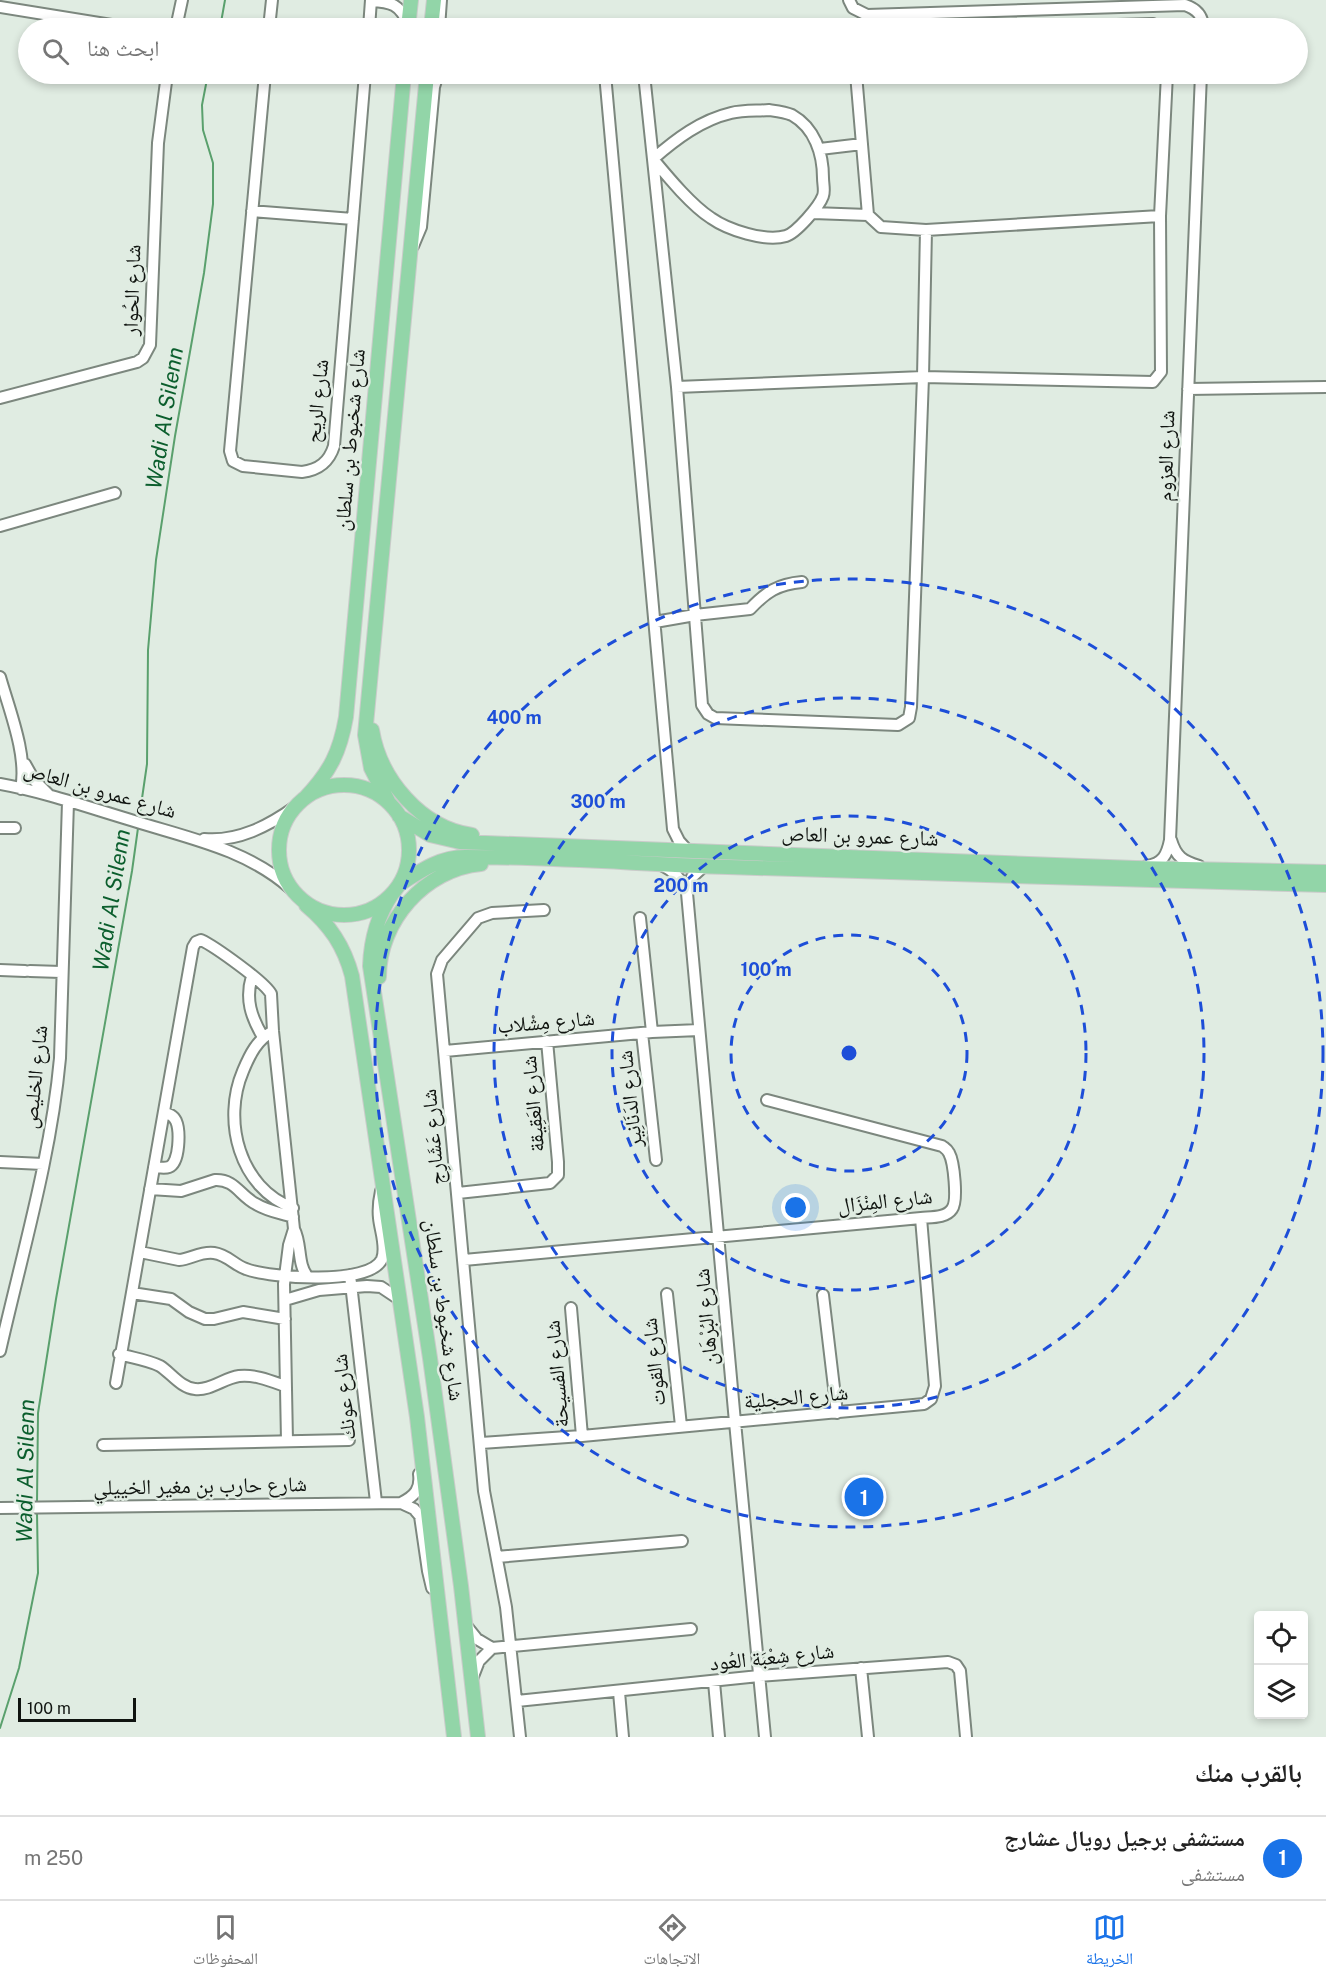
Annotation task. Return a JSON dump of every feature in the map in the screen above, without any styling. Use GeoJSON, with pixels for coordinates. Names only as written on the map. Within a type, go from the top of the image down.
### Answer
{"type":"FeatureCollection","features":[{"type":"Feature","properties":{"kind":"main road"},"geometry":{"type":"LineString","coordinates":[[409,18],[411,0]]}},
{"type":"Feature","properties":{"kind":"main road"},"geometry":{"type":"LineString","coordinates":[[432,18],[434,0]]}},
{"type":"Feature","properties":{"kind":"main road","name":"شارع شخبوط بن سلطان"},"geometry":{"type":"LineString","coordinates":[[300,802],[325,776],[333,763],[341,743],[346,717],[403,84]]}},
{"type":"Feature","properties":{"kind":"main road","name":"شارع شخبوط بن سلطان"},"geometry":{"type":"LineString","coordinates":[[388,801],[371,768],[365,735],[426,84]]}},
{"type":"Feature","properties":{"kind":"main road"},"geometry":{"type":"LineString","coordinates":[[376,623],[379,636],[372,729],[380,760],[395,785],[424,815],[447,829],[466,835],[542,840],[563,852],[547,863],[488,863],[457,868],[432,881],[421,890],[392,924],[381,952],[378,980],[393,1082],[393,1110]]}},
{"type":"Feature","properties":{"kind":"main road"},"geometry":{"type":"LineString","coordinates":[[338,785],[356,786],[373,791],[388,801],[399,816],[407,833],[409,855],[406,870],[396,889],[378,906],[360,914],[342,916],[323,913],[306,904],[290,888],[282,872],[279,855],[280,838],[285,822],[300,802],[321,789],[338,785]]}},
{"type":"Feature","properties":{"kind":"main road","name":"شارع عمرو بن العاص"},"geometry":{"type":"LineString","coordinates":[[399,816],[430,835],[453,841],[563,852],[658,856],[704,866],[1326,885]]}},
{"type":"Feature","properties":{"kind":"main road","name":"شارع عمرو بن العاص"},"geometry":{"type":"LineString","coordinates":[[658,856],[688,851],[1135,868],[1326,872]]}},
{"type":"Feature","properties":{"kind":"main road","name":"شارع عمرو بن العاص"},"geometry":{"type":"LineString","coordinates":[[396,889],[427,867],[452,858],[563,852]]}},
{"type":"Feature","properties":{"kind":"main road","name":"شارع شخبوط بن سلطان"},"geometry":{"type":"LineString","coordinates":[[396,889],[385,904],[375,927],[370,966],[430,1358],[478,1737]]}},
{"type":"Feature","properties":{"kind":"main road","name":"شارع شخبوط بن سلطان"},"geometry":{"type":"LineString","coordinates":[[306,904],[334,933],[348,961],[352,976],[417,1417],[454,1737]]}},
{"type":"Feature","properties":{"kind":"street"},"geometry":{"type":"LineString","coordinates":[[179,18],[182,0]]}},
{"type":"Feature","properties":{"kind":"street"},"geometry":{"type":"LineString","coordinates":[[270,18],[272,0]]}},
{"type":"Feature","properties":{"kind":"street"},"geometry":{"type":"LineString","coordinates":[[370,18],[371,0],[391,1],[404,18]]}},
{"type":"Feature","properties":{"kind":"street"},"geometry":{"type":"LineString","coordinates":[[440,18],[441,0]]}},
{"type":"Feature","properties":{"kind":"street"},"geometry":{"type":"LineString","coordinates":[[849,0],[854,8],[867,15],[951,6],[1185,5],[1197,11],[1201,18]]}},
{"type":"Feature","properties":{"kind":"street"},"geometry":{"type":"LineString","coordinates":[[0,7],[68,18]]}},
{"type":"Feature","properties":{"kind":"street","name":"شارع الحُوار"},"geometry":{"type":"LineString","coordinates":[[0,398],[137,362],[148,352],[158,143],[166,84]]}},
{"type":"Feature","properties":{"kind":"street","name":"شارع الريح"},"geometry":{"type":"LineString","coordinates":[[264,84],[231,456],[233,461],[243,466],[302,472],[317,469],[323,465],[334,446],[364,84]]}},
{"type":"Feature","properties":{"kind":"street"},"geometry":{"type":"LineString","coordinates":[[411,249],[421,227],[435,84]]}},
{"type":"Feature","properties":{"kind":"street"},"geometry":{"type":"LineString","coordinates":[[606,84],[673,829],[679,841],[688,851]]}},
{"type":"Feature","properties":{"kind":"street"},"geometry":{"type":"LineString","coordinates":[[645,84],[677,387],[702,705],[708,714],[715,718],[898,725],[909,718],[923,377],[926,230]]}},
{"type":"Feature","properties":{"kind":"street"},"geometry":{"type":"LineString","coordinates":[[857,84],[868,215]]}},
{"type":"Feature","properties":{"kind":"street"},"geometry":{"type":"LineString","coordinates":[[677,387],[923,377],[1154,382],[1161,372],[1160,216],[1167,84]]}},
{"type":"Feature","properties":{"kind":"street","name":"شارع العزوم"},"geometry":{"type":"LineString","coordinates":[[1135,868],[1159,863],[1167,853],[1170,840],[1201,84]]}},
{"type":"Feature","properties":{"kind":"street"},"geometry":{"type":"LineString","coordinates":[[769,110],[791,115],[810,131],[820,149],[824,195],[813,213],[787,236],[762,237],[742,233],[711,219],[675,185],[653,159],[680,136],[710,120],[732,113],[769,110]]}},
{"type":"Feature","properties":{"kind":"street"},"geometry":{"type":"LineString","coordinates":[[820,149],[862,144]]}},
{"type":"Feature","properties":{"kind":"street"},"geometry":{"type":"LineString","coordinates":[[252,211],[353,219]]}},
{"type":"Feature","properties":{"kind":"street"},"geometry":{"type":"LineString","coordinates":[[813,213],[868,215],[881,227],[926,230],[1160,216]]}},
{"type":"Feature","properties":{"kind":"street"},"geometry":{"type":"LineString","coordinates":[[1188,389],[1326,387]]}},
{"type":"Feature","properties":{"kind":"street"},"geometry":{"type":"LineString","coordinates":[[0,526],[115,493]]}},
{"type":"Feature","properties":{"kind":"street"},"geometry":{"type":"LineString","coordinates":[[655,622],[750,609],[766,592],[790,583],[802,582]]}},
{"type":"Feature","properties":{"kind":"street"},"geometry":{"type":"LineString","coordinates":[[0,677],[21,752],[34,780],[49,796]]}},
{"type":"Feature","properties":{"kind":"street"},"geometry":{"type":"LineString","coordinates":[[21,752],[23,774],[21,789]]}},
{"type":"Feature","properties":{"kind":"street","name":"شارع عمرو بن العاص"},"geometry":{"type":"LineString","coordinates":[[0,784],[98,810],[252,860],[290,888]]}},
{"type":"Feature","properties":{"kind":"street","name":"شارع الخليص"},"geometry":{"type":"LineString","coordinates":[[0,1351],[43,1164],[57,1089],[60,1058],[68,802]]}},
{"type":"Feature","properties":{"kind":"street","name":"شارع عمرو بن العاص"},"geometry":{"type":"LineString","coordinates":[[189,838],[209,840],[246,834],[263,827],[300,802]]}},
{"type":"Feature","properties":{"kind":"street"},"geometry":{"type":"LineString","coordinates":[[0,828],[15,828]]}},
{"type":"Feature","properties":{"kind":"street"},"geometry":{"type":"LineString","coordinates":[[673,829],[658,856],[676,874],[687,893]]}},
{"type":"Feature","properties":{"kind":"street"},"geometry":{"type":"LineString","coordinates":[[1170,840],[1181,859],[1207,869]]}},
{"type":"Feature","properties":{"kind":"street"},"geometry":{"type":"LineString","coordinates":[[687,893],[692,877],[704,866]]}},
{"type":"Feature","properties":{"kind":"street","name":"شارع البُرْهَان"},"geometry":{"type":"LineString","coordinates":[[687,893],[765,1737]]}},
{"type":"Feature","properties":{"kind":"street","name":"شارع عَشَارِج"},"geometry":{"type":"LineString","coordinates":[[520,1737],[511,1647],[484,1491],[437,974],[442,960],[474,921],[482,915],[544,910]]}},
{"type":"Feature","properties":{"kind":"street"},"geometry":{"type":"LineString","coordinates":[[640,918],[647,1033]]}},
{"type":"Feature","properties":{"kind":"street"},"geometry":{"type":"LineString","coordinates":[[116,1383],[119,1354],[140,1252],[194,944],[198,941],[203,941],[252,976],[270,992],[268,1034],[294,1229],[300,1245],[302,1269],[309,1278],[313,1292]]}},
{"type":"Feature","properties":{"kind":"street"},"geometry":{"type":"LineString","coordinates":[[0,970],[61,972]]}},
{"type":"Feature","properties":{"kind":"street"},"geometry":{"type":"LineString","coordinates":[[252,976],[249,986],[249,1009],[268,1034]]}},
{"type":"Feature","properties":{"kind":"street","name":"شارع مِشْلاب"},"geometry":{"type":"LineString","coordinates":[[445,1051],[699,1030]]}},
{"type":"Feature","properties":{"kind":"street","name":"شارع الدَنَانِير"},"geometry":{"type":"LineString","coordinates":[[647,1033],[656,1160]]}},
{"type":"Feature","properties":{"kind":"street"},"geometry":{"type":"LineString","coordinates":[[268,1034],[254,1048],[246,1063],[236,1090],[234,1120],[239,1149],[252,1175],[272,1197],[293,1212]]}},
{"type":"Feature","properties":{"kind":"street","name":"شارع العَقِيقة"},"geometry":{"type":"LineString","coordinates":[[458,1193],[550,1183],[558,1175],[547,1041]]}},
{"type":"Feature","properties":{"kind":"street","name":"شارع المِنْزَال"},"geometry":{"type":"LineString","coordinates":[[464,1260],[921,1218],[945,1215],[953,1208],[955,1203],[952,1162],[945,1148],[938,1144],[767,1100]]}},
{"type":"Feature","properties":{"kind":"street"},"geometry":{"type":"LineString","coordinates":[[154,1167],[169,1167],[174,1163],[177,1154],[177,1123],[172,1116],[164,1113]]}},
{"type":"Feature","properties":{"kind":"street"},"geometry":{"type":"LineString","coordinates":[[0,1162],[43,1164]]}},
{"type":"Feature","properties":{"kind":"street"},"geometry":{"type":"LineString","coordinates":[[237,1187],[252,1175]]}},
{"type":"Feature","properties":{"kind":"street"},"geometry":{"type":"LineString","coordinates":[[150,1189],[181,1191],[215,1180],[227,1181],[259,1206],[293,1212]]}},
{"type":"Feature","properties":{"kind":"street"},"geometry":{"type":"LineString","coordinates":[[140,1252],[179,1260],[212,1252],[232,1259],[245,1269],[309,1278],[350,1275],[373,1269],[382,1260],[384,1248],[379,1209],[383,1185]]}},
{"type":"Feature","properties":{"kind":"street","name":"شارع الحجلية"},"geometry":{"type":"LineString","coordinates":[[481,1443],[920,1406],[933,1395],[935,1386],[921,1218]]}},
{"type":"Feature","properties":{"kind":"street"},"geometry":{"type":"LineString","coordinates":[[287,1441],[285,1276],[288,1245],[294,1229]]}},
{"type":"Feature","properties":{"kind":"street","name":"شارع عونك"},"geometry":{"type":"LineString","coordinates":[[350,1275],[376,1502]]}},
{"type":"Feature","properties":{"kind":"street"},"geometry":{"type":"LineString","coordinates":[[285,1300],[313,1292],[367,1286],[381,1287],[399,1299]]}},
{"type":"Feature","properties":{"kind":"street"},"geometry":{"type":"LineString","coordinates":[[132,1293],[171,1299],[189,1312],[205,1319],[243,1312],[285,1319]]}},
{"type":"Feature","properties":{"kind":"street","name":"شارع القوت"},"geometry":{"type":"LineString","coordinates":[[667,1294],[681,1426]]}},
{"type":"Feature","properties":{"kind":"street"},"geometry":{"type":"LineString","coordinates":[[823,1295],[837,1413]]}},
{"type":"Feature","properties":{"kind":"street","name":"شارع الفسيحة"},"geometry":{"type":"LineString","coordinates":[[571,1308],[582,1436]]}},
{"type":"Feature","properties":{"kind":"street"},"geometry":{"type":"LineString","coordinates":[[119,1354],[153,1363],[169,1372],[184,1386],[194,1389],[203,1389],[240,1376],[255,1377],[285,1386]]}},
{"type":"Feature","properties":{"kind":"street"},"geometry":{"type":"LineString","coordinates":[[401,1503],[415,1494],[419,1485],[417,1417]]}},
{"type":"Feature","properties":{"kind":"street"},"geometry":{"type":"LineString","coordinates":[[103,1445],[350,1440]]}},
{"type":"Feature","properties":{"kind":"street"},"geometry":{"type":"LineString","coordinates":[[401,1503],[414,1509],[420,1516],[428,1571],[440,1604]]}},
{"type":"Feature","properties":{"kind":"street","name":"شارع حارب بن مغير الخييلي"},"geometry":{"type":"LineString","coordinates":[[4,1508],[401,1503]]}},
{"type":"Feature","properties":{"kind":"street"},"geometry":{"type":"LineString","coordinates":[[497,1557],[682,1541]]}},
{"type":"Feature","properties":{"kind":"street"},"geometry":{"type":"LineString","coordinates":[[465,1623],[477,1639],[492,1648],[691,1629]]}},
{"type":"Feature","properties":{"kind":"street"},"geometry":{"type":"LineString","coordinates":[[472,1685],[472,1676],[479,1661],[492,1648]]}},
{"type":"Feature","properties":{"kind":"street","name":"شارع شِعْبَة العُود"},"geometry":{"type":"LineString","coordinates":[[517,1701],[759,1676],[938,1661],[954,1663],[961,1674],[966,1737]]}},
{"type":"Feature","properties":{"kind":"street"},"geometry":{"type":"LineString","coordinates":[[861,1668],[868,1737]]}},
{"type":"Feature","properties":{"kind":"street"},"geometry":{"type":"LineString","coordinates":[[714,1682],[719,1737]]}},
{"type":"Feature","properties":{"kind":"street"},"geometry":{"type":"LineString","coordinates":[[619,1692],[623,1737]]}},
{"type":"Feature","properties":{"kind":"waterway","name":"Wadi Al Silenn"},"geometry":{"type":"LineString","coordinates":[[222,18],[225,0]]}},
{"type":"Feature","properties":{"kind":"waterway","name":"Wadi Al Silenn"},"geometry":{"type":"LineString","coordinates":[[139,819],[147,764],[148,650],[156,560],[204,273],[213,204],[213,163],[203,130],[202,105],[206,84]]}},
{"type":"Feature","properties":{"kind":"waterway","name":"Wadi Al Silenn"},"geometry":{"type":"LineString","coordinates":[[37,1503],[38,1413],[138,828]]}},
{"type":"Feature","properties":{"kind":"waterway","name":"Wadi Al Silenn"},"geometry":{"type":"LineString","coordinates":[[0,1728],[19,1668],[38,1573],[37,1512]]}},
{"type":"Feature","properties":{"kind":"place","name":"مستشفى برجيل رويال عشارج"},"geometry":{"type":"Point","coordinates":[864,1497]}}]}
